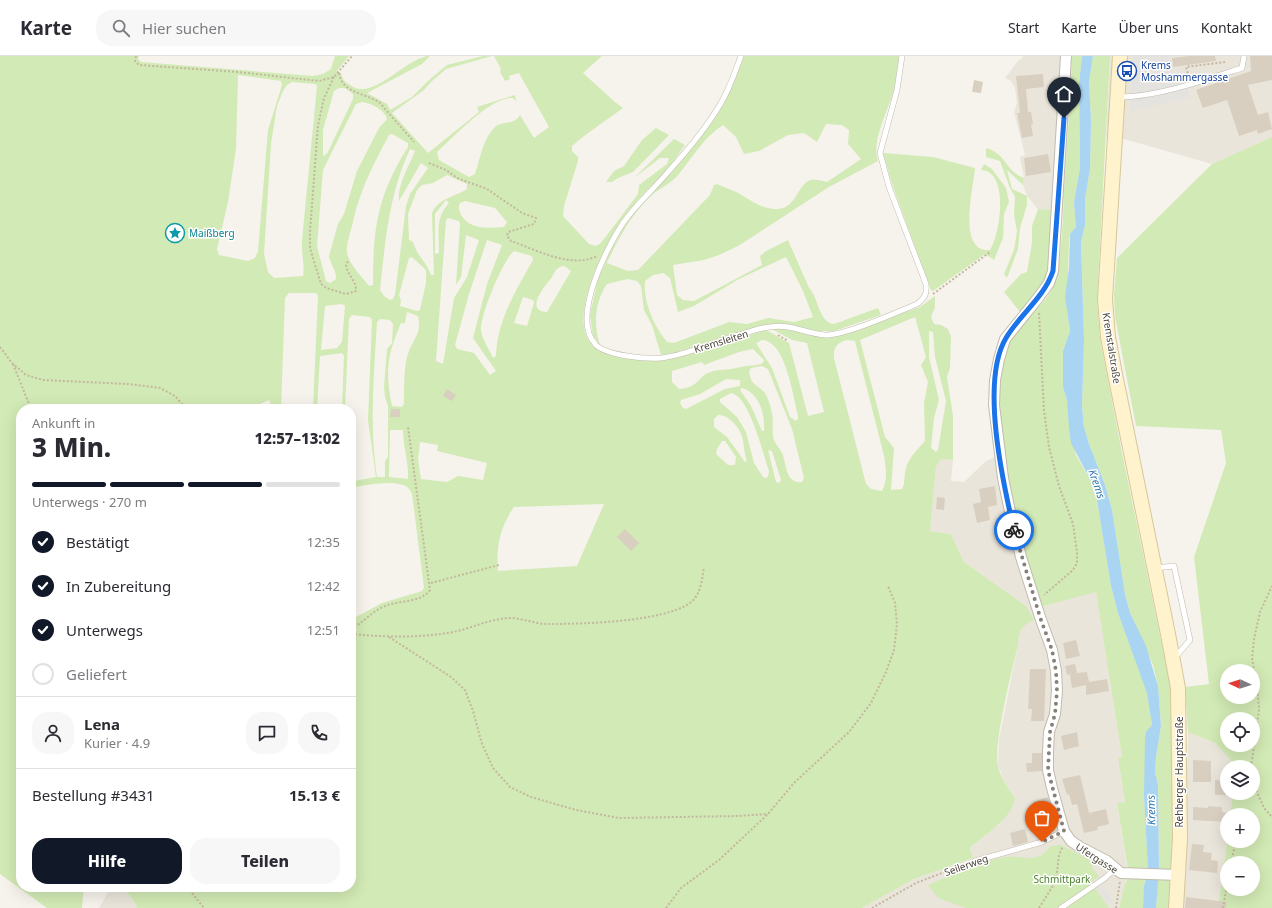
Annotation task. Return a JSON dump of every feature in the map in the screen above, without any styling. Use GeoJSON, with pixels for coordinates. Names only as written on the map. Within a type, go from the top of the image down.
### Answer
{"type":"FeatureCollection","features":[{"type":"Feature","properties":{"kind":"main road","name":"Kremstalstraße"},"geometry":{"type":"LineString","coordinates":[[1120,56],[1105,299],[1108,337],[1169,636]]}},
{"type":"Feature","properties":{"kind":"main road","name":"Rehberger Hauptstraße"},"geometry":{"type":"LineString","coordinates":[[1169,636],[1173,657],[1179,715],[1175,875],[1176,908]]}},
{"type":"Feature","properties":{"kind":"street"},"geometry":{"type":"LineString","coordinates":[[1065,833],[1052,788],[1048,764],[1050,732],[1055,714],[1057,691],[1056,671],[1052,650],[1021,557],[1008,507],[994,405],[998,358],[1005,339],[1049,283],[1054,259],[1066,56]]}},
{"type":"Feature","properties":{"kind":"street","name":"Ufergasse"},"geometry":{"type":"LineString","coordinates":[[1065,833],[1071,841],[1121,872],[1175,875]]}},
{"type":"Feature","properties":{"kind":"lane","name":"Kremsleiten"},"geometry":{"type":"LineString","coordinates":[[741,56],[721,103],[668,173],[644,196],[623,223],[607,251],[596,278],[587,315],[588,328],[596,345],[604,350],[621,355],[660,358],[675,355],[738,335],[777,326],[817,334],[835,334],[917,304],[924,299],[927,292]]}},
{"type":"Feature","properties":{"kind":"lane"},"geometry":{"type":"LineString","coordinates":[[902,56],[897,90],[880,153],[890,187],[924,279],[927,292]]}},
{"type":"Feature","properties":{"kind":"lane"},"geometry":{"type":"LineString","coordinates":[[1118,97],[1131,97],[1190,84],[1242,68],[1244,56]]}},
{"type":"Feature","properties":{"kind":"lane"},"geometry":{"type":"LineString","coordinates":[[1154,568],[1174,566],[1186,619],[1190,640],[1178,654],[1173,657]]}},
{"type":"Feature","properties":{"kind":"lane","name":"Seilerweg"},"geometry":{"type":"LineString","coordinates":[[975,861],[1042,842],[1065,833]]}},
{"type":"Feature","properties":{"kind":"lane"},"geometry":{"type":"LineString","coordinates":[[1060,908],[1105,878],[1121,872]]}},
{"type":"Feature","properties":{"kind":"path"},"geometry":{"type":"LineString","coordinates":[[136,56],[135,61],[139,65],[238,72],[312,81],[328,80],[334,77],[352,56]]}},
{"type":"Feature","properties":{"kind":"path"},"geometry":{"type":"LineString","coordinates":[[1190,84],[1186,67],[1225,62]]}},
{"type":"Feature","properties":{"kind":"path"},"geometry":{"type":"LineString","coordinates":[[339,72],[340,77],[350,89],[360,95],[373,98],[380,103],[414,142]]}},
{"type":"Feature","properties":{"kind":"path"},"geometry":{"type":"LineString","coordinates":[[334,77],[324,98],[318,126],[310,248],[321,284],[326,288],[346,294],[356,291],[357,286],[346,269],[348,261]]}},
{"type":"Feature","properties":{"kind":"path"},"geometry":{"type":"LineString","coordinates":[[429,163],[446,170],[457,178],[486,189],[522,213],[536,218],[534,224],[508,232],[507,236],[511,241],[562,258],[579,261],[588,260],[607,251]]}},
{"type":"Feature","properties":{"kind":"path"},"geometry":{"type":"LineString","coordinates":[[927,292],[935,294],[990,252]]}},
{"type":"Feature","properties":{"kind":"path"},"geometry":{"type":"LineString","coordinates":[[1035,602],[1073,570],[1077,562],[1078,552],[1074,524],[1068,515],[1049,447],[1044,411],[1038,298]]}},
{"type":"Feature","properties":{"kind":"path"},"geometry":{"type":"LineString","coordinates":[[0,347],[12,363],[26,375],[43,380],[128,384],[160,388],[174,396],[181,404]]}},
{"type":"Feature","properties":{"kind":"path"},"geometry":{"type":"LineString","coordinates":[[12,363],[29,404]]}},
{"type":"Feature","properties":{"kind":"path"},"geometry":{"type":"LineString","coordinates":[[356,626],[386,606],[427,595],[430,590],[431,583],[408,427]]}},
{"type":"Feature","properties":{"kind":"path"},"geometry":{"type":"LineString","coordinates":[[431,583],[499,565]]}},
{"type":"Feature","properties":{"kind":"path"},"geometry":{"type":"LineString","coordinates":[[356,634],[389,637],[448,633],[487,620],[513,618],[546,624],[646,617],[673,611],[691,602],[702,584],[704,567]]}},
{"type":"Feature","properties":{"kind":"path"},"geometry":{"type":"LineString","coordinates":[[666,908],[681,888],[719,860],[768,814],[794,783],[849,732],[871,703],[886,672],[894,650],[897,624],[896,610],[895,603],[888,586]]}},
{"type":"Feature","properties":{"kind":"path"},"geometry":{"type":"LineString","coordinates":[[1252,760],[1259,710],[1252,658],[1254,639],[1260,612],[1272,586]]}},
{"type":"Feature","properties":{"kind":"path"},"geometry":{"type":"LineString","coordinates":[[389,637],[451,677],[464,690],[473,711],[482,744],[493,768],[510,787],[531,797],[576,810],[619,818],[768,814]]}},
{"type":"Feature","properties":{"kind":"path"},"geometry":{"type":"LineString","coordinates":[[1260,799],[1264,808],[1272,817]]}},
{"type":"Feature","properties":{"kind":"path"},"geometry":{"type":"LineString","coordinates":[[1039,908],[1056,881],[1059,855],[1065,833]]}},
{"type":"Feature","properties":{"kind":"path","name":"Seilerweg"},"geometry":{"type":"LineString","coordinates":[[872,908],[916,883],[975,861]]}},
{"type":"Feature","properties":{"kind":"path"},"geometry":{"type":"LineString","coordinates":[[1116,908],[1121,872]]}},
{"type":"Feature","properties":{"kind":"path"},"geometry":{"type":"LineString","coordinates":[[191,892],[204,908]]}},
{"type":"Feature","properties":{"kind":"path"},"geometry":{"type":"LineString","coordinates":[[1223,908],[1225,896]]}},
{"type":"Feature","properties":{"kind":"shaded area"},"geometry":{"type":"Polygon","coordinates":[[[1024,56],[1072,56],[1063,211],[1038,209],[1027,196],[1023,185],[1024,178],[1020,157],[1025,155],[1014,112],[1017,103],[1015,88],[1011,81],[1005,78],[1018,61],[1024,56]]]}},
{"type":"Feature","properties":{"kind":"shaded area"},"geometry":{"type":"Polygon","coordinates":[[[1110,56],[1272,56],[1272,137],[1212,164],[1124,139],[1106,137],[1110,56]]]}},
{"type":"Feature","properties":{"kind":"shaded area"},"geometry":{"type":"Polygon","coordinates":[[[1133,56],[1169,56],[1171,72],[1185,70],[1190,98],[1130,111],[1133,56]]]}},
{"type":"Feature","properties":{"kind":"shaded area"},"geometry":{"type":"Polygon","coordinates":[[[996,457],[1041,607],[1096,591],[1122,757],[1118,758],[1125,802],[1117,804],[1128,874],[1119,908],[862,908],[914,879],[973,858],[970,848],[1000,824],[1015,798],[1005,783],[998,765],[999,739],[1018,645],[1018,633],[1027,622],[1033,620],[1026,606],[964,562],[951,534],[930,531],[936,467],[941,459],[953,460],[951,481],[964,482],[986,461],[996,457]]]}},
{"type":"Feature","properties":{"kind":"shaded area"},"geometry":{"type":"Polygon","coordinates":[[[1188,732],[1215,743],[1220,748],[1220,752],[1223,752],[1231,760],[1220,760],[1220,800],[1232,800],[1231,808],[1220,808],[1220,848],[1226,848],[1225,856],[1220,856],[1220,893],[1218,908],[1170,908],[1168,904],[1169,889],[1171,889],[1186,836],[1188,732]]]}},
{"type":"Feature","properties":{"kind":"shaded area"},"geometry":{"type":"Polygon","coordinates":[[[1102,885],[1114,901],[1109,905],[1096,889],[1102,885]]]}},
{"type":"Feature","properties":{"kind":"shaded area"},"geometry":{"type":"Polygon","coordinates":[[[108,892],[127,892],[137,906],[136,908],[99,908],[108,892]]]}},
{"type":"Feature","properties":{"kind":"green space"},"geometry":{"type":"Polygon","coordinates":[[[0,56],[139,56],[138,59],[141,62],[313,76],[323,74],[331,69],[335,56],[349,56],[337,71],[341,73],[343,79],[347,83],[359,89],[369,88],[379,84],[411,63],[421,58],[430,56],[422,64],[367,93],[387,104],[390,110],[412,97],[447,65],[483,56],[492,56],[446,69],[424,90],[392,113],[428,153],[479,112],[477,107],[515,95],[516,101],[513,98],[504,99],[483,111],[462,128],[437,152],[439,160],[469,177],[475,174],[482,149],[491,132],[498,125],[512,122],[520,115],[534,138],[549,127],[519,73],[509,76],[510,79],[505,81],[494,56],[602,56],[583,73],[623,108],[572,146],[572,151],[578,157],[578,161],[564,206],[563,216],[589,244],[596,246],[601,243],[638,194],[639,185],[667,164],[669,158],[660,158],[634,178],[674,139],[685,145],[665,172],[626,215],[614,233],[597,266],[585,303],[584,320],[586,335],[594,347],[598,350],[615,356],[658,361],[687,355],[763,331],[768,331],[789,343],[808,416],[824,412],[807,343],[792,340],[772,329],[787,329],[817,337],[835,337],[920,307],[935,296],[935,307],[931,317],[934,324],[941,325],[948,329],[951,337],[950,368],[947,377],[953,416],[953,460],[941,459],[936,467],[930,531],[951,534],[964,562],[1026,606],[1034,620],[1026,624],[1020,633],[998,741],[998,766],[1005,783],[1015,798],[1013,806],[1009,813],[997,826],[970,848],[973,858],[914,879],[862,908],[136,908],[137,906],[127,892],[356,892],[356,617],[382,603],[422,591],[424,588],[412,494],[408,487],[391,483],[370,484],[356,487],[356,481],[376,477],[368,420],[372,320],[370,317],[352,315],[349,319],[345,404],[342,404],[344,356],[342,353],[320,356],[317,404],[313,404],[318,296],[316,293],[289,293],[285,298],[281,404],[271,404],[269,400],[260,404],[16,404],[16,886],[0,874],[0,56]],[[238,75],[236,149],[228,202],[217,249],[219,255],[248,261],[255,258],[258,251],[268,130],[282,85],[281,81],[238,75]],[[292,82],[287,85],[283,91],[277,106],[271,144],[264,254],[268,272],[274,278],[303,276],[302,240],[317,86],[315,84],[292,82]],[[339,88],[334,91],[323,130],[323,156],[327,154],[353,99],[353,94],[345,88],[339,88]],[[362,102],[356,104],[323,170],[317,246],[326,281],[330,283],[336,279],[329,256],[338,224],[344,214],[357,171],[379,128],[387,119],[381,110],[373,105],[362,102]],[[392,134],[389,135],[372,168],[363,190],[348,239],[347,253],[350,262],[369,286],[373,285],[374,247],[383,197],[389,181],[408,147],[408,143],[392,134]],[[410,149],[397,183],[389,218],[380,290],[384,296],[390,300],[393,299],[395,295],[406,206],[410,194],[428,168],[421,163],[399,201],[402,182],[415,151],[410,149]],[[447,175],[433,183],[422,185],[417,190],[408,214],[409,240],[413,242],[431,275],[434,275],[432,213],[438,204],[467,189],[467,184],[447,175]],[[446,200],[435,214],[435,254],[439,253],[438,233],[442,214],[449,203],[446,200]],[[465,201],[460,203],[459,210],[461,215],[465,220],[474,226],[486,228],[504,227],[507,222],[495,208],[465,201]],[[448,218],[446,220],[436,361],[443,364],[454,298],[467,277],[479,240],[466,235],[461,277],[456,285],[460,224],[459,221],[448,218]],[[487,240],[469,294],[455,345],[457,349],[474,353],[490,375],[496,371],[473,338],[487,284],[502,245],[487,240]],[[514,251],[509,256],[498,276],[484,313],[481,330],[493,358],[496,356],[500,330],[508,306],[533,260],[532,256],[514,251]],[[412,257],[409,258],[399,295],[401,301],[400,306],[417,311],[420,310],[426,283],[426,270],[412,257]],[[564,266],[558,268],[543,289],[536,304],[537,308],[541,311],[547,312],[571,271],[564,266]],[[523,297],[514,323],[527,326],[534,303],[533,300],[523,297]],[[342,304],[325,306],[321,350],[337,348],[342,342],[345,306],[342,304]],[[407,312],[405,323],[401,323],[390,355],[388,383],[392,406],[402,407],[404,404],[404,378],[406,364],[410,349],[419,328],[418,316],[407,312]],[[915,317],[860,340],[885,437],[894,448],[891,490],[902,489],[907,464],[925,441],[924,403],[928,382],[921,365],[926,357],[915,317]],[[380,319],[377,322],[373,438],[377,477],[385,477],[385,461],[388,457],[388,406],[384,387],[387,349],[392,343],[393,324],[390,320],[380,319]],[[929,331],[929,357],[939,400],[934,418],[931,448],[936,452],[938,450],[946,401],[935,357],[933,332],[929,331]],[[762,340],[756,343],[772,368],[790,417],[796,421],[798,419],[791,384],[783,359],[770,343],[762,340]],[[847,340],[835,348],[834,358],[866,484],[871,489],[882,491],[886,478],[884,456],[855,341],[847,340]],[[753,349],[739,352],[704,365],[702,362],[672,371],[672,382],[679,389],[690,387],[708,373],[718,370],[759,365],[763,363],[764,360],[753,349]],[[762,366],[751,368],[749,371],[751,379],[764,392],[771,407],[775,443],[784,457],[790,477],[796,482],[802,482],[804,478],[792,429],[768,369],[762,366]],[[726,379],[700,394],[681,400],[680,403],[683,408],[686,409],[725,389],[740,386],[740,380],[726,379]],[[742,388],[740,390],[751,406],[762,431],[764,431],[764,418],[760,405],[753,395],[742,388]],[[731,393],[720,399],[720,402],[737,417],[746,432],[754,463],[763,477],[766,478],[768,477],[769,471],[759,439],[744,404],[738,396],[731,393]],[[718,415],[714,419],[714,427],[727,437],[745,462],[747,461],[741,432],[729,419],[722,415],[718,415]],[[390,430],[389,477],[408,479],[408,467],[403,430],[390,430]],[[722,441],[716,454],[728,465],[735,465],[736,457],[725,441],[722,441]],[[420,442],[418,459],[421,479],[447,482],[458,476],[483,480],[487,463],[437,451],[438,445],[420,442]],[[768,450],[776,482],[779,483],[781,480],[772,451],[768,450]],[[604,504],[514,507],[502,529],[498,545],[498,571],[577,566],[604,504]]]}},
{"type":"Feature","properties":{"kind":"green space"},"geometry":{"type":"Polygon","coordinates":[[[744,56],[899,56],[894,90],[878,135],[876,153],[878,161],[829,187],[738,246],[704,260],[673,265],[677,295],[683,300],[694,301],[762,265],[760,256],[766,251],[788,240],[809,288],[825,319],[834,324],[878,308],[881,315],[834,331],[817,331],[788,324],[765,325],[673,353],[661,355],[652,325],[644,310],[641,286],[637,281],[628,279],[607,284],[600,298],[596,313],[596,329],[600,345],[593,336],[590,315],[598,279],[610,252],[625,225],[645,198],[669,175],[723,104],[744,56]],[[826,124],[817,142],[804,133],[788,135],[759,151],[744,154],[736,137],[723,125],[704,142],[671,182],[652,195],[636,212],[615,246],[607,263],[628,271],[638,270],[710,195],[714,185],[717,184],[737,193],[760,206],[774,209],[788,206],[806,182],[811,180],[819,180],[827,182],[861,159],[848,144],[849,130],[842,125],[826,124]],[[786,257],[739,279],[694,306],[678,312],[670,278],[663,273],[653,275],[645,281],[646,297],[650,313],[662,336],[667,342],[674,343],[729,322],[747,324],[768,318],[794,322],[813,317],[803,291],[786,257]]]}},
{"type":"Feature","properties":{"kind":"green space"},"geometry":{"type":"Polygon","coordinates":[[[1072,56],[1082,56],[1079,84],[1080,168],[1074,202],[1076,227],[1070,234],[1069,240],[1067,311],[1070,331],[1063,351],[1063,387],[1067,400],[1076,455],[1091,481],[1097,500],[1111,586],[1118,613],[1147,692],[1152,725],[1144,796],[1148,870],[1128,870],[1117,803],[1125,802],[1118,758],[1122,757],[1096,592],[1040,607],[1014,511],[1006,473],[1001,435],[999,400],[1001,368],[1009,342],[1021,325],[1048,295],[1057,276],[1062,234],[1072,56]]]}},
{"type":"Feature","properties":{"kind":"green space"},"geometry":{"type":"Polygon","coordinates":[[[1093,56],[1110,56],[1097,300],[1100,339],[1171,688],[1172,871],[1159,871],[1158,785],[1155,772],[1161,726],[1158,686],[1153,665],[1130,613],[1125,594],[1112,510],[1105,485],[1084,427],[1082,407],[1084,340],[1081,242],[1085,225],[1085,199],[1090,169],[1091,122],[1089,81],[1093,56]]]}},
{"type":"Feature","properties":{"kind":"green space"},"geometry":{"type":"Polygon","coordinates":[[[656,128],[669,135],[633,172],[612,182],[606,182],[614,171],[624,166],[642,140],[656,128]]]}},
{"type":"Feature","properties":{"kind":"green space"},"geometry":{"type":"Polygon","coordinates":[[[1272,137],[1272,908],[1218,908],[1220,893],[1220,896],[1260,896],[1260,856],[1225,856],[1226,848],[1260,848],[1260,808],[1231,808],[1232,800],[1260,800],[1260,760],[1231,760],[1223,752],[1260,752],[1260,712],[1220,712],[1220,748],[1215,743],[1188,732],[1185,687],[1209,684],[1194,557],[1226,463],[1221,430],[1136,426],[1115,317],[1114,295],[1117,258],[1212,164],[1272,137]]]}},
{"type":"Feature","properties":{"kind":"green space"},"geometry":{"type":"Polygon","coordinates":[[[986,148],[993,150],[1013,171],[1024,178],[1023,185],[1007,170],[1012,189],[1027,196],[1027,205],[1020,228],[1018,249],[1007,278],[1004,274],[1014,250],[1017,231],[1014,215],[1015,197],[1000,161],[986,157],[986,148]]]}},
{"type":"Feature","properties":{"kind":"green space"},"geometry":{"type":"Polygon","coordinates":[[[883,153],[933,157],[975,168],[970,203],[970,230],[973,241],[980,248],[990,250],[997,231],[1000,205],[999,192],[996,181],[990,173],[981,170],[984,164],[992,169],[1006,188],[1009,202],[1004,214],[1003,238],[994,260],[985,254],[933,291],[931,290],[893,187],[883,153]]]}},
{"type":"Feature","properties":{"kind":"green space"},"geometry":{"type":"Polygon","coordinates":[[[1038,209],[1053,210],[1048,270],[1044,281],[1020,312],[1004,292],[1021,274],[1027,272],[1032,243],[1032,226],[1038,209]]]}},
{"type":"Feature","properties":{"kind":"green space","name":"Schmittpark"},"geometry":{"type":"Polygon","coordinates":[[[1061,845],[1094,862],[1092,868],[1099,876],[1091,882],[1109,908],[966,908],[938,898],[928,885],[987,861],[1006,857],[1036,857],[1045,852],[1050,846],[1061,845]]]}},
{"type":"Feature","properties":{"kind":"green space"},"geometry":{"type":"Polygon","coordinates":[[[1128,878],[1145,879],[1143,908],[1119,908],[1128,878]]]}},
{"type":"Feature","properties":{"kind":"green space"},"geometry":{"type":"Polygon","coordinates":[[[1158,879],[1172,879],[1171,889],[1169,889],[1170,908],[1156,908],[1158,879]]]}},
{"type":"Feature","properties":{"kind":"green space"},"geometry":{"type":"Polygon","coordinates":[[[25,892],[84,892],[82,908],[47,908],[25,892]]]}},
{"type":"Feature","properties":{"kind":"water","name":"Krems"},"geometry":{"type":"Polygon","coordinates":[[[1082,56],[1093,56],[1089,81],[1091,122],[1090,169],[1085,199],[1085,225],[1081,242],[1084,340],[1082,407],[1084,427],[1105,485],[1112,510],[1125,594],[1130,613],[1146,646],[1158,686],[1161,726],[1155,772],[1158,785],[1159,871],[1156,908],[1143,908],[1144,886],[1148,870],[1144,796],[1145,738],[1146,732],[1152,725],[1147,693],[1118,613],[1111,586],[1097,500],[1091,481],[1071,443],[1067,400],[1063,387],[1063,351],[1070,331],[1065,297],[1069,268],[1070,234],[1076,227],[1074,202],[1080,168],[1079,84],[1082,56]]]}},
{"type":"Feature","properties":{"kind":"building"},"geometry":{"type":"Polygon","coordinates":[[[1189,56],[1215,56],[1216,61],[1173,67],[1172,58],[1189,56]]]}},
{"type":"Feature","properties":{"kind":"building"},"geometry":{"type":"Polygon","coordinates":[[[1250,56],[1272,56],[1272,80],[1248,85],[1258,115],[1268,112],[1272,129],[1258,134],[1257,130],[1239,136],[1227,100],[1203,108],[1196,90],[1251,71],[1250,56]]]}},
{"type":"Feature","properties":{"kind":"building"},"geometry":{"type":"Polygon","coordinates":[[[1043,74],[1044,87],[1026,89],[1028,112],[1031,112],[1033,124],[1031,125],[1033,136],[1022,138],[1017,113],[1020,113],[1016,76],[1043,74]]]}},
{"type":"Feature","properties":{"kind":"building"},"geometry":{"type":"Polygon","coordinates":[[[974,80],[983,82],[981,93],[972,92],[974,80]]]}},
{"type":"Feature","properties":{"kind":"building"},"geometry":{"type":"Polygon","coordinates":[[[1048,154],[1051,172],[1026,176],[1024,158],[1048,154]]]}},
{"type":"Feature","properties":{"kind":"building"},"geometry":{"type":"Polygon","coordinates":[[[447,389],[456,395],[452,401],[443,396],[447,389]]]}},
{"type":"Feature","properties":{"kind":"building"},"geometry":{"type":"Polygon","coordinates":[[[391,409],[400,409],[400,417],[390,417],[391,409]]]}},
{"type":"Feature","properties":{"kind":"building"},"geometry":{"type":"Polygon","coordinates":[[[995,486],[997,505],[988,507],[990,520],[977,523],[973,504],[981,502],[979,489],[995,486]]]}},
{"type":"Feature","properties":{"kind":"building"},"geometry":{"type":"Polygon","coordinates":[[[937,497],[945,498],[944,510],[936,509],[937,497]]]}},
{"type":"Feature","properties":{"kind":"building"},"geometry":{"type":"Polygon","coordinates":[[[625,529],[639,543],[631,551],[617,537],[625,529]]]}},
{"type":"Feature","properties":{"kind":"building"},"geometry":{"type":"Polygon","coordinates":[[[1076,640],[1080,656],[1066,659],[1063,643],[1076,640]]]}},
{"type":"Feature","properties":{"kind":"building"},"geometry":{"type":"Polygon","coordinates":[[[1075,664],[1077,673],[1087,672],[1089,682],[1107,679],[1109,691],[1086,695],[1086,685],[1072,688],[1070,675],[1072,674],[1067,675],[1065,666],[1075,664]]]}},
{"type":"Feature","properties":{"kind":"building"},"geometry":{"type":"Polygon","coordinates":[[[1030,669],[1046,669],[1044,721],[1031,721],[1032,709],[1028,709],[1030,669]]]}},
{"type":"Feature","properties":{"kind":"building"},"geometry":{"type":"Polygon","coordinates":[[[1077,732],[1079,746],[1064,750],[1061,736],[1077,732]]]}},
{"type":"Feature","properties":{"kind":"building"},"geometry":{"type":"Polygon","coordinates":[[[1032,753],[1042,753],[1042,771],[1027,772],[1026,763],[1032,763],[1032,753]]]}},
{"type":"Feature","properties":{"kind":"building"},"geometry":{"type":"Polygon","coordinates":[[[1193,760],[1211,761],[1211,782],[1193,782],[1193,760]]]}},
{"type":"Feature","properties":{"kind":"building"},"geometry":{"type":"Polygon","coordinates":[[[1080,775],[1089,813],[1106,809],[1109,824],[1097,827],[1098,830],[1084,833],[1077,804],[1072,805],[1062,779],[1080,775]]]}},
{"type":"Feature","properties":{"kind":"building"},"geometry":{"type":"Polygon","coordinates":[[[1215,780],[1220,780],[1220,795],[1215,795],[1215,780]]]}},
{"type":"Feature","properties":{"kind":"building"},"geometry":{"type":"Polygon","coordinates":[[[1048,797],[1055,823],[1035,828],[1031,812],[1035,811],[1033,802],[1048,797]]]}},
{"type":"Feature","properties":{"kind":"building"},"geometry":{"type":"Polygon","coordinates":[[[1208,806],[1222,807],[1220,808],[1220,822],[1193,820],[1193,807],[1208,808],[1208,806]]]}},
{"type":"Feature","properties":{"kind":"building"},"geometry":{"type":"Polygon","coordinates":[[[1025,829],[1028,842],[1013,846],[1010,833],[1025,829]]]}},
{"type":"Feature","properties":{"kind":"building"},"geometry":{"type":"Polygon","coordinates":[[[1192,844],[1204,845],[1203,852],[1212,853],[1211,860],[1218,861],[1217,873],[1189,870],[1192,844]]]}},
{"type":"Feature","properties":{"kind":"building"},"geometry":{"type":"Polygon","coordinates":[[[1186,897],[1227,902],[1226,908],[1185,908],[1186,897]]]}},
{"type":"Feature","properties":{"kind":"way so far"},"geometry":{"type":"LineString","coordinates":[[1014,530],[1040,617],[1052,650],[1056,671],[1057,691],[1055,714],[1050,732],[1048,770],[1064,831],[1042,842]]}},
{"type":"Feature","properties":{"kind":"place","name":"Krems Moshammergasse"},"geometry":{"type":"Point","coordinates":[1127,71]}},
{"type":"Feature","properties":{"kind":"place","name":"Maißberg"},"geometry":{"type":"Point","coordinates":[175,233]}},
{"type":"Feature","properties":{"kind":"route"},"geometry":{"type":"LineString","coordinates":[[1014,530],[1008,507],[996,429],[994,405],[995,380],[998,358],[1005,339],[1049,283],[1053,271],[1064,118]]}}]}
